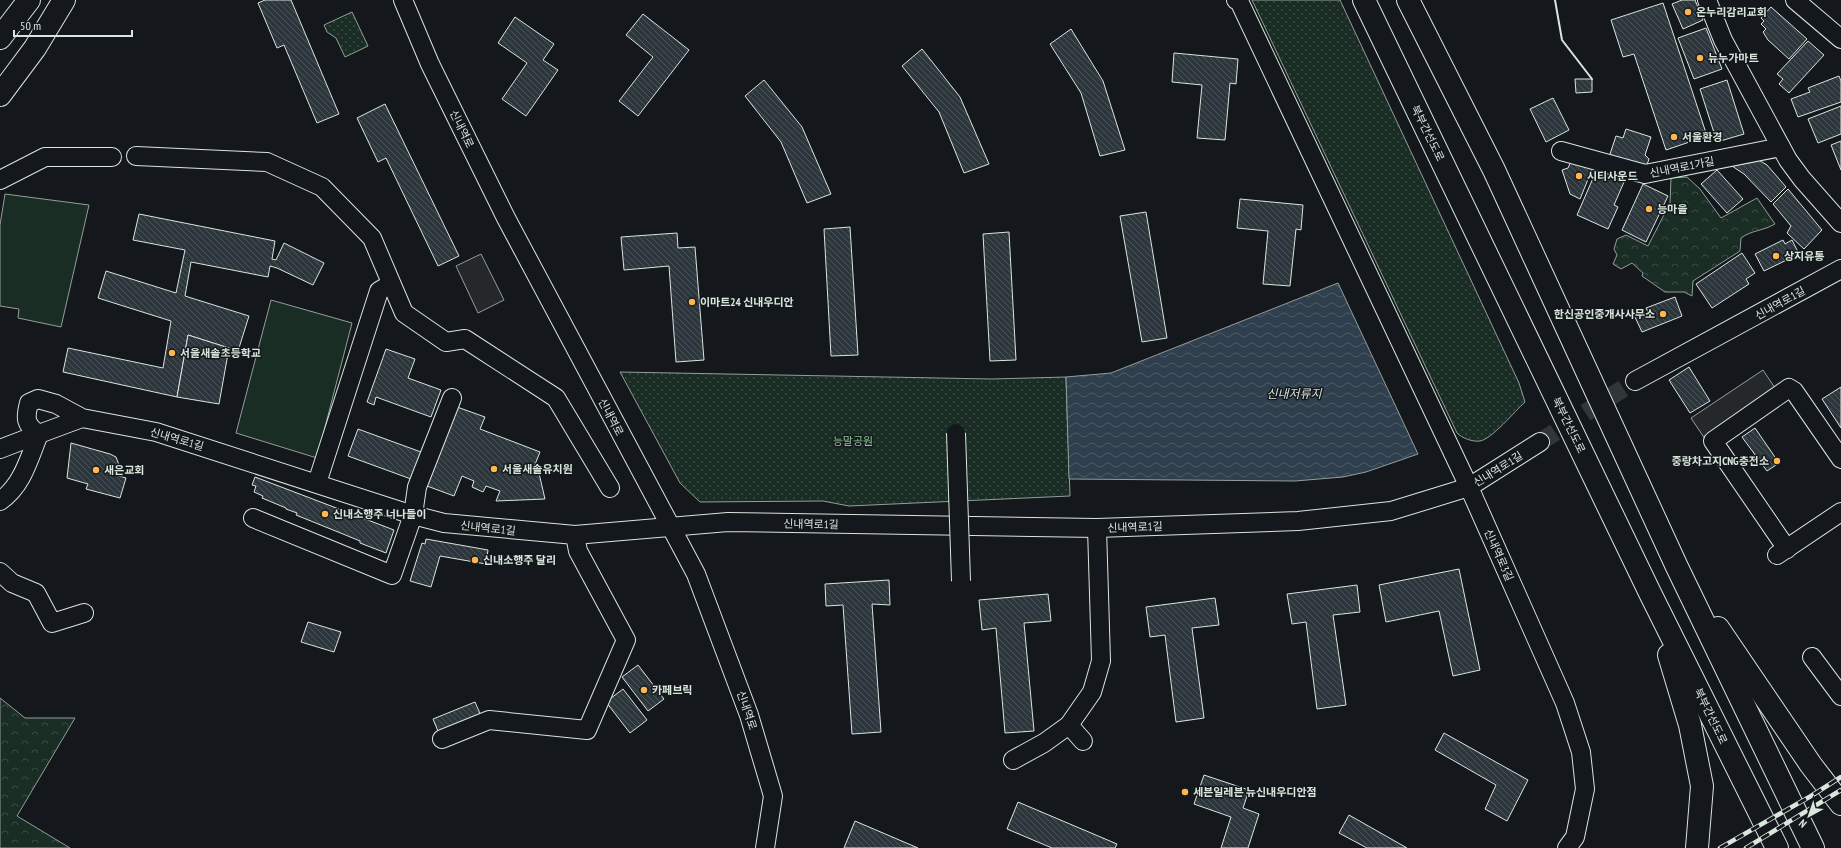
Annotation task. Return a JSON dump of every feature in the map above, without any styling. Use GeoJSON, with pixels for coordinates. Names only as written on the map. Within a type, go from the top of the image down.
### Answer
{"type":"FeatureCollection","features":[{"type":"Feature","properties":{"kind":"highway"},"geometry":{"type":"LineString","coordinates":[[0,38],[28,0]]}},
{"type":"Feature","properties":{"kind":"highway"},"geometry":{"type":"LineString","coordinates":[[0,95],[35,48],[64,0]]}},
{"type":"Feature","properties":{"kind":"highway","name":"북부간선도로"},"geometry":{"type":"LineString","coordinates":[[1364,0],[1650,593],[1777,848]]}},
{"type":"Feature","properties":{"kind":"highway"},"geometry":{"type":"LineString","coordinates":[[1408,0],[1494,170],[1677,567],[1813,848]]}},
{"type":"Feature","properties":{"kind":"highway"},"geometry":{"type":"LineString","coordinates":[[1677,567],[1811,765],[1841,804]]}},
{"type":"Feature","properties":{"kind":"highway"},"geometry":{"type":"LineString","coordinates":[[1650,593],[1690,725],[1702,786],[1697,848]]}},
{"type":"Feature","properties":{"kind":"street","name":"신내역로"},"geometry":{"type":"LineString","coordinates":[[403,0],[430,64],[506,218],[696,574],[751,722],[773,796],[764,848]]}},
{"type":"Feature","properties":{"kind":"street","name":"신내역로3길"},"geometry":{"type":"LineString","coordinates":[[1236,0],[1239,2],[1469,487],[1565,703],[1581,752],[1585,789],[1575,837],[1567,848]]}},
{"type":"Feature","properties":{"kind":"street"},"geometry":{"type":"LineString","coordinates":[[1708,0],[1723,40],[1788,160],[1802,179],[1841,223]]}},
{"type":"Feature","properties":{"kind":"street"},"geometry":{"type":"LineString","coordinates":[[1796,0],[1841,39]]}},
{"type":"Feature","properties":{"kind":"street","name":"신내역로1가길"},"geometry":{"type":"LineString","coordinates":[[1561,151],[1645,174],[1781,147]]}},
{"type":"Feature","properties":{"kind":"street"},"geometry":{"type":"LineString","coordinates":[[136,156],[267,162],[322,187],[372,238],[404,313],[446,342],[465,339],[556,398],[610,488]]}},
{"type":"Feature","properties":{"kind":"street"},"geometry":{"type":"LineString","coordinates":[[0,180],[45,157],[112,157]]}},
{"type":"Feature","properties":{"kind":"street","name":"신내역로1길"},"geometry":{"type":"LineString","coordinates":[[1635,382],[1841,269]]}},
{"type":"Feature","properties":{"kind":"street"},"geometry":{"type":"LineString","coordinates":[[316,483],[379,291],[391,284]]}},
{"type":"Feature","properties":{"kind":"street"},"geometry":{"type":"LineString","coordinates":[[1841,459],[1794,391],[1789,388],[1713,441],[1782,552],[1841,512]]}},
{"type":"Feature","properties":{"kind":"street"},"geometry":{"type":"LineString","coordinates":[[253,518],[392,575],[413,515],[417,487],[452,398]]}},
{"type":"Feature","properties":{"kind":"street","name":"신내역로1길"},"geometry":{"type":"LineString","coordinates":[[39,434],[30,429],[26,417],[29,403],[38,399],[56,404],[82,418],[156,432],[413,515],[444,523],[575,535],[728,522],[1097,528],[1306,520],[1391,510],[1469,487],[1540,442]]}},
{"type":"Feature","properties":{"kind":"street"},"geometry":{"type":"LineString","coordinates":[[0,449],[82,418]]}},
{"type":"Feature","properties":{"kind":"street"},"geometry":{"type":"LineString","coordinates":[[956,433],[960,581]]}},
{"type":"Feature","properties":{"kind":"street"},"geometry":{"type":"LineString","coordinates":[[0,500],[6,497],[20,481],[39,434]]}},
{"type":"Feature","properties":{"kind":"street"},"geometry":{"type":"LineString","coordinates":[[1013,760],[1044,743],[1069,725],[1092,692],[1101,661],[1097,528]]}},
{"type":"Feature","properties":{"kind":"street"},"geometry":{"type":"LineString","coordinates":[[442,739],[489,720],[587,730],[626,640],[578,550],[575,535]]}},
{"type":"Feature","properties":{"kind":"street"},"geometry":{"type":"LineString","coordinates":[[0,572],[12,583],[36,593],[52,623],[84,613]]}},
{"type":"Feature","properties":{"kind":"street"},"geometry":{"type":"LineString","coordinates":[[1812,657],[1841,696]]}},
{"type":"Feature","properties":{"kind":"street"},"geometry":{"type":"LineString","coordinates":[[1069,725],[1084,741]]}},
{"type":"Feature","properties":{"kind":"green space"},"geometry":{"type":"Polygon","coordinates":[[[1252,0],[1340,0],[1519,383],[1525,402],[1497,430],[1485,439],[1480,441],[1471,440],[1464,438],[1457,433],[1252,0]]]}},
{"type":"Feature","properties":{"kind":"green space"},"geometry":{"type":"Polygon","coordinates":[[[352,12],[368,46],[345,57],[336,38],[327,32],[324,25],[352,12]]]}},
{"type":"Feature","properties":{"kind":"green space"},"geometry":{"type":"Polygon","coordinates":[[[1687,177],[1700,189],[1721,218],[1757,198],[1775,224],[1749,233],[1741,238],[1740,251],[1693,281],[1692,296],[1684,292],[1665,292],[1642,276],[1643,273],[1632,263],[1621,269],[1613,264],[1617,255],[1614,249],[1617,239],[1626,235],[1648,246],[1670,203],[1671,178],[1687,177]]]}},
{"type":"Feature","properties":{"kind":"green space"},"geometry":{"type":"Polygon","coordinates":[[[5,194],[89,205],[61,327],[18,318],[19,309],[0,306],[0,225],[5,194]]]}},
{"type":"Feature","properties":{"kind":"green space"},"geometry":{"type":"Polygon","coordinates":[[[271,300],[352,323],[317,458],[236,433],[271,300]]]}},
{"type":"Feature","properties":{"kind":"green space","name":"능말공원"},"geometry":{"type":"Polygon","coordinates":[[[620,372],[992,379],[1066,377],[1070,496],[849,506],[823,501],[700,502],[680,483],[620,372]]]}},
{"type":"Feature","properties":{"kind":"green space"},"geometry":{"type":"Polygon","coordinates":[[[0,698],[25,718],[75,718],[17,816],[70,848],[0,848],[0,698]]]}},
{"type":"Feature","properties":{"kind":"shaded area"},"geometry":{"type":"Polygon","coordinates":[[[481,254],[504,300],[478,313],[456,266],[481,254]]]}},
{"type":"Feature","properties":{"kind":"shaded area"},"geometry":{"type":"Polygon","coordinates":[[[1763,370],[1777,391],[1705,439],[1691,418],[1763,370]]]}},
{"type":"Feature","properties":{"kind":"water","name":"신내저류지"},"geometry":{"type":"Polygon","coordinates":[[[1338,283],[1418,454],[1366,472],[1343,477],[1295,481],[1069,479],[1066,377],[1111,373],[1338,283]]]}},
{"type":"Feature","properties":{"kind":"building"},"geometry":{"type":"Polygon","coordinates":[[[265,0],[291,0],[339,114],[317,123],[284,45],[277,48],[258,3],[265,0]]]}},
{"type":"Feature","properties":{"kind":"building","name":"온누리감리교회"},"geometry":{"type":"Polygon","coordinates":[[[1682,0],[1695,0],[1703,20],[1683,29],[1672,4],[1682,0]]]}},
{"type":"Feature","properties":{"kind":"building"},"geometry":{"type":"Polygon","coordinates":[[[1663,3],[1707,136],[1666,150],[1634,54],[1623,57],[1611,20],[1663,3]]]}},
{"type":"Feature","properties":{"kind":"building"},"geometry":{"type":"Polygon","coordinates":[[[1771,7],[1807,39],[1789,59],[1768,40],[1763,32],[1766,29],[1761,24],[1764,21],[1761,18],[1771,7]]]}},
{"type":"Feature","properties":{"kind":"building"},"geometry":{"type":"Polygon","coordinates":[[[643,14],[689,50],[638,116],[619,101],[653,57],[626,35],[643,14]]]}},
{"type":"Feature","properties":{"kind":"building"},"geometry":{"type":"Polygon","coordinates":[[[515,17],[554,44],[543,60],[558,70],[526,116],[502,99],[527,63],[498,43],[515,17]]]}},
{"type":"Feature","properties":{"kind":"building"},"geometry":{"type":"Polygon","coordinates":[[[1706,28],[1722,69],[1694,79],[1678,38],[1706,28]]]}},
{"type":"Feature","properties":{"kind":"building"},"geometry":{"type":"Polygon","coordinates":[[[1071,29],[1103,81],[1125,150],[1100,156],[1081,93],[1050,44],[1071,29]]]}},
{"type":"Feature","properties":{"kind":"building"},"geometry":{"type":"Polygon","coordinates":[[[1808,41],[1824,55],[1789,93],[1779,84],[1783,79],[1777,74],[1808,41]]]}},
{"type":"Feature","properties":{"kind":"building"},"geometry":{"type":"Polygon","coordinates":[[[922,49],[960,97],[989,164],[964,173],[939,112],[902,66],[922,49]]]}},
{"type":"Feature","properties":{"kind":"building"},"geometry":{"type":"Polygon","coordinates":[[[1174,53],[1238,59],[1236,84],[1230,83],[1225,140],[1197,138],[1202,85],[1172,82],[1174,53]]]}},
{"type":"Feature","properties":{"kind":"building"},"geometry":{"type":"Polygon","coordinates":[[[1839,76],[1841,81],[1841,102],[1798,117],[1791,99],[1810,92],[1808,88],[1839,76]]]}},
{"type":"Feature","properties":{"kind":"building"},"geometry":{"type":"Polygon","coordinates":[[[1575,79],[1592,79],[1592,92],[1576,93],[1575,79]]]}},
{"type":"Feature","properties":{"kind":"building"},"geometry":{"type":"Polygon","coordinates":[[[764,80],[802,127],[831,194],[807,203],[781,142],[745,96],[764,80]]]}},
{"type":"Feature","properties":{"kind":"building"},"geometry":{"type":"Polygon","coordinates":[[[1727,80],[1744,134],[1717,142],[1700,89],[1727,80]]]}},
{"type":"Feature","properties":{"kind":"building"},"geometry":{"type":"Polygon","coordinates":[[[1553,98],[1569,130],[1546,142],[1530,109],[1553,98]]]}},
{"type":"Feature","properties":{"kind":"building"},"geometry":{"type":"Polygon","coordinates":[[[385,104],[459,256],[438,266],[386,158],[378,162],[357,118],[385,104]]]}},
{"type":"Feature","properties":{"kind":"building"},"geometry":{"type":"Polygon","coordinates":[[[1841,106],[1841,134],[1818,143],[1808,119],[1841,106]]]}},
{"type":"Feature","properties":{"kind":"building"},"geometry":{"type":"Polygon","coordinates":[[[1626,129],[1651,137],[1645,155],[1649,159],[1645,170],[1609,157],[1616,136],[1623,138],[1626,129]]]}},
{"type":"Feature","properties":{"kind":"building"},"geometry":{"type":"Polygon","coordinates":[[[1841,141],[1841,170],[1831,145],[1841,141]]]}},
{"type":"Feature","properties":{"kind":"building"},"geometry":{"type":"Polygon","coordinates":[[[1752,156],[1767,165],[1786,187],[1771,202],[1744,174],[1732,166],[1752,156]]]}},
{"type":"Feature","properties":{"kind":"building"},"geometry":{"type":"Polygon","coordinates":[[[1572,159],[1593,167],[1580,199],[1570,194],[1562,170],[1568,168],[1572,159]]]}},
{"type":"Feature","properties":{"kind":"building"},"geometry":{"type":"Polygon","coordinates":[[[1597,169],[1624,182],[1614,205],[1618,207],[1608,229],[1577,215],[1597,169]]]}},
{"type":"Feature","properties":{"kind":"building"},"geometry":{"type":"Polygon","coordinates":[[[1717,170],[1743,199],[1727,213],[1701,184],[1717,170]]]}},
{"type":"Feature","properties":{"kind":"building"},"geometry":{"type":"Polygon","coordinates":[[[1643,184],[1668,196],[1646,242],[1622,230],[1643,184]]]}},
{"type":"Feature","properties":{"kind":"building"},"geometry":{"type":"Polygon","coordinates":[[[1788,189],[1822,230],[1804,249],[1787,233],[1791,226],[1773,204],[1788,189]]]}},
{"type":"Feature","properties":{"kind":"building"},"geometry":{"type":"Polygon","coordinates":[[[1240,199],[1303,205],[1301,230],[1296,229],[1290,286],[1263,284],[1268,231],[1237,228],[1240,199]]]}},
{"type":"Feature","properties":{"kind":"building"},"geometry":{"type":"Polygon","coordinates":[[[1146,212],[1167,338],[1142,342],[1120,216],[1146,212]]]}},
{"type":"Feature","properties":{"kind":"building"},"geometry":{"type":"Polygon","coordinates":[[[139,214],[275,241],[272,259],[276,260],[284,243],[324,263],[313,285],[270,266],[268,277],[191,262],[185,296],[249,316],[238,351],[188,335],[177,397],[63,372],[68,348],[163,368],[171,321],[98,298],[106,271],[176,293],[185,250],[133,240],[139,214]]]}},
{"type":"Feature","properties":{"kind":"building"},"geometry":{"type":"Polygon","coordinates":[[[850,227],[858,355],[831,356],[824,229],[850,227]]]}},
{"type":"Feature","properties":{"kind":"building"},"geometry":{"type":"Polygon","coordinates":[[[1009,232],[1016,360],[990,361],[983,234],[1009,232]]]}},
{"type":"Feature","properties":{"kind":"building"},"geometry":{"type":"Polygon","coordinates":[[[677,233],[678,248],[695,247],[704,360],[676,362],[669,266],[624,270],[621,237],[677,233]]]}},
{"type":"Feature","properties":{"kind":"building"},"geometry":{"type":"Polygon","coordinates":[[[1783,240],[1785,244],[1792,240],[1799,254],[1764,271],[1755,254],[1783,240]]]}},
{"type":"Feature","properties":{"kind":"building"},"geometry":{"type":"Polygon","coordinates":[[[1742,253],[1755,273],[1746,279],[1749,284],[1712,308],[1696,284],[1742,253]]]}},
{"type":"Feature","properties":{"kind":"building"},"geometry":{"type":"Polygon","coordinates":[[[1675,297],[1682,316],[1642,332],[1635,317],[1648,312],[1646,308],[1675,297]]]}},
{"type":"Feature","properties":{"kind":"building"},"geometry":{"type":"Polygon","coordinates":[[[188,335],[229,348],[219,404],[177,397],[188,335]]]}},
{"type":"Feature","properties":{"kind":"building"},"geometry":{"type":"Polygon","coordinates":[[[386,349],[415,359],[408,378],[441,390],[431,417],[376,397],[374,405],[367,402],[386,349]]]}},
{"type":"Feature","properties":{"kind":"building"},"geometry":{"type":"Polygon","coordinates":[[[1689,367],[1710,401],[1690,413],[1669,380],[1689,367]]]}},
{"type":"Feature","properties":{"kind":"building"},"geometry":{"type":"Polygon","coordinates":[[[1841,387],[1841,428],[1822,399],[1841,387]]]}},
{"type":"Feature","properties":{"kind":"building"},"geometry":{"type":"Polygon","coordinates":[[[457,407],[485,417],[480,429],[540,452],[534,467],[538,469],[545,499],[496,501],[500,491],[486,486],[483,492],[472,487],[474,481],[462,476],[454,496],[427,486],[457,407]]]}},
{"type":"Feature","properties":{"kind":"building"},"geometry":{"type":"Polygon","coordinates":[[[1755,428],[1779,463],[1767,471],[1742,437],[1755,428]]]}},
{"type":"Feature","properties":{"kind":"building"},"geometry":{"type":"Polygon","coordinates":[[[358,429],[421,452],[411,479],[348,456],[358,429]]]}},
{"type":"Feature","properties":{"kind":"building"},"geometry":{"type":"Polygon","coordinates":[[[71,443],[116,457],[119,465],[116,475],[126,478],[120,498],[86,489],[88,484],[67,478],[71,443]]]}},
{"type":"Feature","properties":{"kind":"building","name":"신내소행주 너나들이"},"geometry":{"type":"Polygon","coordinates":[[[255,477],[394,530],[386,553],[296,515],[297,513],[262,498],[263,496],[254,492],[256,486],[252,485],[255,477]]]}},
{"type":"Feature","properties":{"kind":"building","name":"신내소행주 달리"},"geometry":{"type":"Polygon","coordinates":[[[426,539],[488,550],[486,564],[440,556],[431,587],[410,581],[422,543],[425,544],[426,539]]]}},
{"type":"Feature","properties":{"kind":"building"},"geometry":{"type":"Polygon","coordinates":[[[1459,569],[1480,670],[1453,676],[1439,611],[1386,622],[1379,585],[1459,569]]]}},
{"type":"Feature","properties":{"kind":"building"},"geometry":{"type":"Polygon","coordinates":[[[889,580],[890,605],[872,604],[881,732],[852,734],[843,605],[826,606],[825,584],[889,580]]]}},
{"type":"Feature","properties":{"kind":"building"},"geometry":{"type":"Polygon","coordinates":[[[1357,585],[1360,612],[1333,615],[1346,705],[1317,709],[1306,622],[1292,624],[1287,594],[1357,585]]]}},
{"type":"Feature","properties":{"kind":"building"},"geometry":{"type":"Polygon","coordinates":[[[1048,594],[1051,621],[1024,623],[1034,731],[1005,733],[996,628],[982,630],[979,600],[1048,594]]]}},
{"type":"Feature","properties":{"kind":"building"},"geometry":{"type":"Polygon","coordinates":[[[1215,598],[1219,625],[1192,628],[1204,718],[1176,722],[1165,635],[1150,637],[1146,607],[1215,598]]]}},
{"type":"Feature","properties":{"kind":"building"},"geometry":{"type":"Polygon","coordinates":[[[308,622],[341,632],[334,652],[301,642],[308,622]]]}},
{"type":"Feature","properties":{"kind":"building"},"geometry":{"type":"Polygon","coordinates":[[[638,665],[664,699],[648,711],[622,677],[638,665]]]}},
{"type":"Feature","properties":{"kind":"building"},"geometry":{"type":"Polygon","coordinates":[[[623,689],[647,720],[630,733],[606,702],[623,689]]]}},
{"type":"Feature","properties":{"kind":"building"},"geometry":{"type":"Polygon","coordinates":[[[475,702],[482,718],[440,736],[433,719],[475,702]]]}},
{"type":"Feature","properties":{"kind":"building"},"geometry":{"type":"Polygon","coordinates":[[[1444,733],[1528,780],[1507,821],[1485,809],[1496,785],[1435,750],[1444,733]]]}},
{"type":"Feature","properties":{"kind":"building"},"geometry":{"type":"Polygon","coordinates":[[[1204,775],[1249,790],[1243,808],[1259,814],[1248,848],[1221,848],[1231,817],[1194,804],[1204,775]]]}},
{"type":"Feature","properties":{"kind":"building"},"geometry":{"type":"Polygon","coordinates":[[[1018,802],[1117,844],[1115,848],[1052,848],[1007,829],[1018,802]]]}},
{"type":"Feature","properties":{"kind":"building"},"geometry":{"type":"Polygon","coordinates":[[[1349,815],[1407,848],[1367,848],[1339,833],[1349,815]]]}},
{"type":"Feature","properties":{"kind":"building"},"geometry":{"type":"Polygon","coordinates":[[[855,821],[918,848],[844,848],[855,821]]]}},
{"type":"Feature","properties":{"kind":"tunnel"},"geometry":{"type":"LineString","coordinates":[[1540,442],[1635,381]]}},
{"type":"Feature","properties":{"kind":"railway"},"geometry":{"type":"LineString","coordinates":[[1720,848],[1811,796],[1841,777]]}},
{"type":"Feature","properties":{"kind":"railway"},"geometry":{"type":"LineString","coordinates":[[1746,848],[1841,790]]}},
{"type":"Feature","properties":{"kind":"wall"},"geometry":{"type":"LineString","coordinates":[[1555,0],[1562,40],[1592,79]]}},
{"type":"Feature","properties":{"kind":"place","name":"온누리감리교회"},"geometry":{"type":"Point","coordinates":[1688,12]}},
{"type":"Feature","properties":{"kind":"place","name":"뉴누가마트"},"geometry":{"type":"Point","coordinates":[1700,58]}},
{"type":"Feature","properties":{"kind":"place","name":"서울환경"},"geometry":{"type":"Point","coordinates":[1674,137]}},
{"type":"Feature","properties":{"kind":"place","name":"시티사운드"},"geometry":{"type":"Point","coordinates":[1579,176]}},
{"type":"Feature","properties":{"kind":"place","name":"능마을"},"geometry":{"type":"Point","coordinates":[1649,209]}},
{"type":"Feature","properties":{"kind":"place","name":"상지유통"},"geometry":{"type":"Point","coordinates":[1776,256]}},
{"type":"Feature","properties":{"kind":"place","name":"이마트24 신내우디안"},"geometry":{"type":"Point","coordinates":[692,302]}},
{"type":"Feature","properties":{"kind":"place","name":"한신공인중개사사무소"},"geometry":{"type":"Point","coordinates":[1663,314]}},
{"type":"Feature","properties":{"kind":"place","name":"서울새솔초등학교"},"geometry":{"type":"Point","coordinates":[172,353]}},
{"type":"Feature","properties":{"kind":"place","name":"중랑차고지CNG충전소"},"geometry":{"type":"Point","coordinates":[1777,461]}},
{"type":"Feature","properties":{"kind":"place","name":"서울새솔유치원"},"geometry":{"type":"Point","coordinates":[494,469]}},
{"type":"Feature","properties":{"kind":"place","name":"새은교회"},"geometry":{"type":"Point","coordinates":[96,470]}},
{"type":"Feature","properties":{"kind":"place","name":"신내소행주 너나들이"},"geometry":{"type":"Point","coordinates":[325,514]}},
{"type":"Feature","properties":{"kind":"place","name":"신내소행주 달리"},"geometry":{"type":"Point","coordinates":[475,560]}},
{"type":"Feature","properties":{"kind":"place","name":"카페브릭"},"geometry":{"type":"Point","coordinates":[644,690]}},
{"type":"Feature","properties":{"kind":"place","name":"세븐일레븐 뉴신내우디안점"},"geometry":{"type":"Point","coordinates":[1185,792]}}]}
